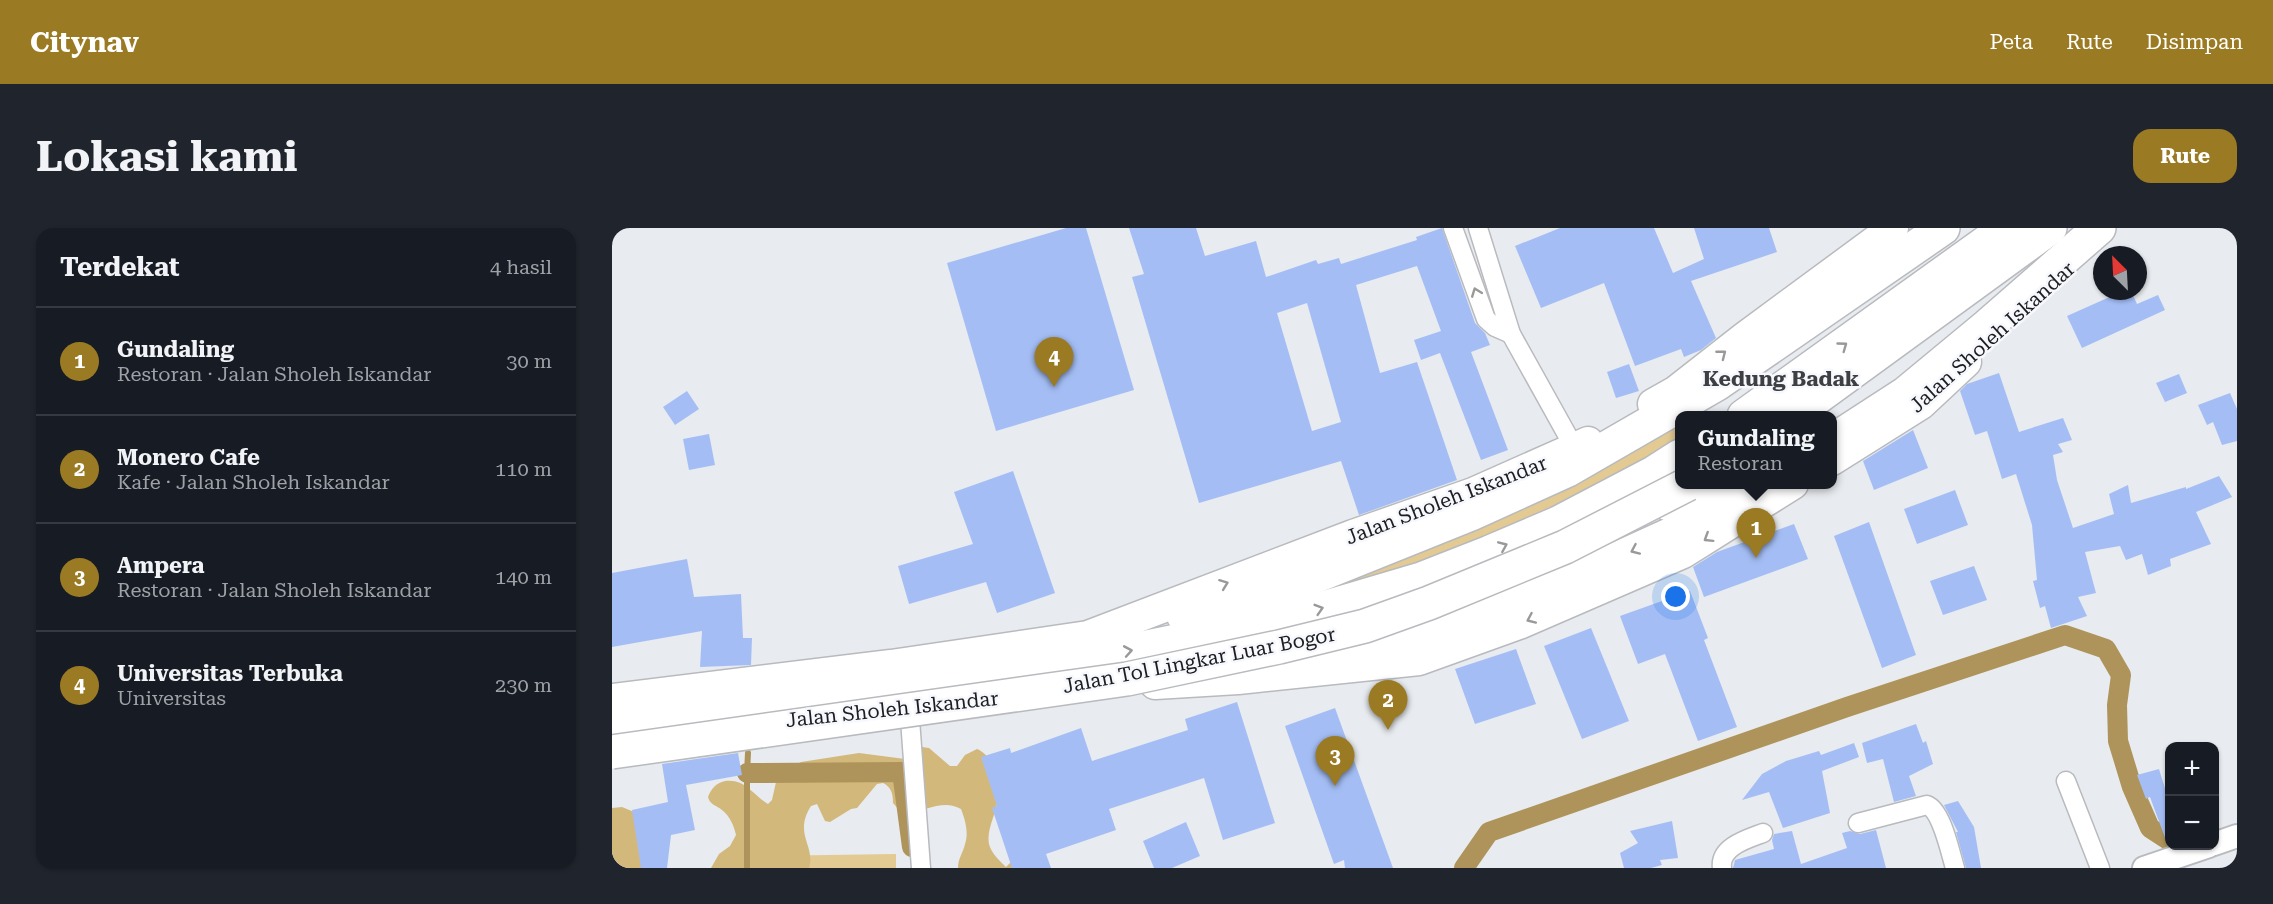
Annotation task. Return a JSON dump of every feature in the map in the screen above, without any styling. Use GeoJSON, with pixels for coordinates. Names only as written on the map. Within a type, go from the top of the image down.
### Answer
{"type":"FeatureCollection","features":[{"type":"Feature","properties":{"kind":"highway","name":"Jalan Sholeh Iskandar"},"geometry":{"type":"LineString","coordinates":[[1088,636],[1353,535],[1473,493],[1575,449],[1676,391],[1893,228]]}},
{"type":"Feature","properties":{"kind":"highway"},"geometry":{"type":"LineString","coordinates":[[1267,596],[1471,514],[1557,475],[1626,438],[1717,384],[1943,228]]}},
{"type":"Feature","properties":{"kind":"highway"},"geometry":{"type":"LineString","coordinates":[[1692,411],[1829,320],[1955,228]]}},
{"type":"Feature","properties":{"kind":"highway"},"geometry":{"type":"LineString","coordinates":[[1751,411],[2006,228]]}},
{"type":"Feature","properties":{"kind":"highway"},"geometry":{"type":"LineString","coordinates":[[1799,411],[2050,228]]}},
{"type":"Feature","properties":{"kind":"highway","name":"Jalan Sholeh Iskandar"},"geometry":{"type":"LineString","coordinates":[[1822,411],[2067,228]]}},
{"type":"Feature","properties":{"kind":"highway"},"geometry":{"type":"LineString","coordinates":[[1837,438],[1906,393],[2099,228]]}},
{"type":"Feature","properties":{"kind":"highway","name":"Jalan Sholeh Iskandar"},"geometry":{"type":"LineString","coordinates":[[1837,457],[1921,404],[2116,228]]}},
{"type":"Feature","properties":{"kind":"highway","name":"Jalan Sholeh Iskandar"},"geometry":{"type":"LineString","coordinates":[[612,699],[891,665],[1088,636],[1267,596],[1371,566],[1478,523],[1570,481],[1675,421]]}},
{"type":"Feature","properties":{"kind":"highway","name":"Jalan Tol Lingkar Luar Bogor"},"geometry":{"type":"LineString","coordinates":[[612,718],[1128,651],[1296,616],[1421,579],[1490,552],[1558,523],[1675,459]]}},
{"type":"Feature","properties":{"kind":"highway","name":"Jalan Tol Lingkar Luar Bogor"},"geometry":{"type":"LineString","coordinates":[[612,752],[1127,679],[1365,626],[1429,603],[1565,547],[1678,489]]}},
{"type":"Feature","properties":{"kind":"highway","name":"Jalan Sholeh Iskandar"},"geometry":{"type":"LineString","coordinates":[[1173,682],[1413,623],[1700,489]]}},
{"type":"Feature","properties":{"kind":"highway"},"geometry":{"type":"LineString","coordinates":[[1247,665],[1347,653],[1442,628],[1559,585],[1667,536],[1753,489]]}},
{"type":"Feature","properties":{"kind":"highway","name":"Jalan Sholeh Iskandar"},"geometry":{"type":"LineString","coordinates":[[612,741],[909,706],[1173,682],[1238,679],[1419,660],[1519,624],[1683,554],[1785,489]]}},
{"type":"Feature","properties":{"kind":"street"},"geometry":{"type":"LineString","coordinates":[[1453,228],[1486,319],[1495,327],[1511,334]]}},
{"type":"Feature","properties":{"kind":"street"},"geometry":{"type":"LineString","coordinates":[[1478,228],[1511,334],[1575,449]]}},
{"type":"Feature","properties":{"kind":"street"},"geometry":{"type":"LineString","coordinates":[[909,706],[921,868]]}},
{"type":"Feature","properties":{"kind":"street"},"geometry":{"type":"LineString","coordinates":[[2066,781],[2100,868]]}},
{"type":"Feature","properties":{"kind":"street"},"geometry":{"type":"LineString","coordinates":[[1858,824],[1927,805],[1933,807],[1939,817],[1955,868]]}},
{"type":"Feature","properties":{"kind":"street"},"geometry":{"type":"LineString","coordinates":[[1722,868],[1721,861],[1740,842],[1763,833]]}},
{"type":"Feature","properties":{"kind":"street"},"geometry":{"type":"LineString","coordinates":[[2219,842],[2237,836]]}},
{"type":"Feature","properties":{"kind":"street"},"geometry":{"type":"LineString","coordinates":[[2144,868],[2198,850]]}},
{"type":"Feature","properties":{"kind":"shaded area"},"geometry":{"type":"Polygon","coordinates":[[[1675,420],[1675,486],[1333,633],[1323,580],[1675,420]]]}},
{"type":"Feature","properties":{"kind":"shaded area"},"geometry":{"type":"Polygon","coordinates":[[[922,747],[929,748],[950,766],[957,766],[965,755],[977,749],[983,752],[994,769],[998,791],[988,838],[990,847],[1006,867],[1010,863],[1012,852],[1036,868],[958,868],[967,835],[961,809],[946,805],[908,812],[900,811],[893,803],[890,788],[883,783],[877,784],[857,808],[851,809],[830,822],[825,821],[817,804],[811,806],[804,824],[810,853],[809,868],[711,868],[719,854],[730,846],[736,835],[727,815],[708,797],[719,783],[738,782],[768,804],[772,800],[776,782],[783,772],[801,762],[859,753],[905,759],[922,747]]]}},
{"type":"Feature","properties":{"kind":"shaded area"},"geometry":{"type":"Polygon","coordinates":[[[622,807],[634,812],[645,868],[612,868],[612,808],[622,807]]]}},
{"type":"Feature","properties":{"kind":"shaded area"},"geometry":{"type":"Polygon","coordinates":[[[896,854],[896,868],[758,868],[758,856],[896,854]]]}},
{"type":"Feature","properties":{"kind":"building"},"geometry":{"type":"Polygon","coordinates":[[[1066,228],[1086,228],[1134,390],[996,431],[947,263],[1066,228]]]}},
{"type":"Feature","properties":{"kind":"building"},"geometry":{"type":"Polygon","coordinates":[[[1129,228],[1196,228],[1205,256],[1256,241],[1266,277],[1316,260],[1318,264],[1339,258],[1341,264],[1417,240],[1416,237],[1442,228],[1475,323],[1485,333],[1490,345],[1471,352],[1508,450],[1481,460],[1440,353],[1421,360],[1414,340],[1441,331],[1417,266],[1356,285],[1380,373],[1417,362],[1457,480],[1359,515],[1341,461],[1199,503],[1132,277],[1144,274],[1129,228]],[[1307,303],[1277,313],[1312,431],[1341,422],[1307,303]]]}},
{"type":"Feature","properties":{"kind":"building"},"geometry":{"type":"Polygon","coordinates":[[[1560,228],[1654,228],[1673,273],[1704,259],[1694,228],[1769,228],[1777,252],[1691,281],[1716,338],[1701,350],[1684,357],[1681,349],[1635,366],[1604,283],[1541,308],[1515,246],[1560,228]]]}},
{"type":"Feature","properties":{"kind":"building"},"geometry":{"type":"Polygon","coordinates":[[[2158,295],[2165,310],[2082,348],[2067,316],[2103,300],[2135,300],[2137,304],[2158,295]]]}},
{"type":"Feature","properties":{"kind":"building"},"geometry":{"type":"Polygon","coordinates":[[[1629,364],[1639,391],[1616,398],[1607,372],[1629,364]]]}},
{"type":"Feature","properties":{"kind":"building"},"geometry":{"type":"Polygon","coordinates":[[[1999,373],[2019,432],[2063,418],[2072,440],[2058,444],[2063,452],[2053,455],[2057,480],[2073,528],[2114,514],[2109,494],[2128,485],[2131,503],[2186,487],[2186,489],[2219,476],[2232,497],[2196,512],[2211,544],[2170,559],[2171,566],[2148,575],[2142,554],[2126,560],[2120,546],[2085,552],[2096,593],[2078,597],[2087,616],[2051,628],[2045,606],[2040,608],[2033,581],[2037,580],[2032,525],[2016,474],[2002,479],[1987,431],[1975,435],[1960,391],[1967,384],[1999,373]]]}},
{"type":"Feature","properties":{"kind":"building"},"geometry":{"type":"Polygon","coordinates":[[[2179,374],[2187,393],[2165,402],[2156,383],[2179,374]]]}},
{"type":"Feature","properties":{"kind":"building"},"geometry":{"type":"Polygon","coordinates":[[[687,391],[699,409],[675,425],[663,407],[687,391]]]}},
{"type":"Feature","properties":{"kind":"building"},"geometry":{"type":"Polygon","coordinates":[[[2230,393],[2237,409],[2237,441],[2222,445],[2213,422],[2207,425],[2198,405],[2230,393]]]}},
{"type":"Feature","properties":{"kind":"building"},"geometry":{"type":"Polygon","coordinates":[[[1913,430],[1928,468],[1874,490],[1863,461],[1913,430]]]}},
{"type":"Feature","properties":{"kind":"building"},"geometry":{"type":"Polygon","coordinates":[[[709,434],[715,465],[689,470],[683,439],[709,434]]]}},
{"type":"Feature","properties":{"kind":"building"},"geometry":{"type":"Polygon","coordinates":[[[1013,471],[1055,593],[997,613],[986,582],[909,604],[898,566],[973,544],[954,492],[1013,471]]]}},
{"type":"Feature","properties":{"kind":"building"},"geometry":{"type":"Polygon","coordinates":[[[1955,490],[1968,525],[1917,544],[1904,509],[1955,490]]]}},
{"type":"Feature","properties":{"kind":"building"},"geometry":{"type":"Polygon","coordinates":[[[1869,522],[1916,655],[1882,668],[1834,536],[1869,522]]]}},
{"type":"Feature","properties":{"kind":"building"},"geometry":{"type":"Polygon","coordinates":[[[1794,524],[1808,559],[1704,597],[1693,567],[1717,552],[1794,524]]]}},
{"type":"Feature","properties":{"kind":"building"},"geometry":{"type":"Polygon","coordinates":[[[687,559],[694,597],[741,594],[743,638],[752,638],[751,665],[700,667],[702,631],[612,647],[612,573],[687,559]]]}},
{"type":"Feature","properties":{"kind":"building"},"geometry":{"type":"Polygon","coordinates":[[[1974,566],[1987,600],[1943,615],[1930,581],[1974,566]]]}},
{"type":"Feature","properties":{"kind":"building"},"geometry":{"type":"Polygon","coordinates":[[[1690,591],[1708,638],[1704,640],[1737,727],[1698,741],[1665,654],[1638,664],[1620,616],[1690,591]]]}},
{"type":"Feature","properties":{"kind":"building"},"geometry":{"type":"Polygon","coordinates":[[[1591,628],[1629,721],[1582,739],[1544,646],[1591,628]]]}},
{"type":"Feature","properties":{"kind":"building"},"geometry":{"type":"Polygon","coordinates":[[[1516,649],[1536,704],[1475,724],[1455,669],[1516,649]]]}},
{"type":"Feature","properties":{"kind":"building"},"geometry":{"type":"Polygon","coordinates":[[[1237,702],[1275,823],[1223,840],[1204,778],[1109,809],[1116,830],[1046,854],[1051,868],[1012,868],[992,808],[997,806],[981,757],[1010,748],[1011,753],[1081,728],[1092,761],[1188,730],[1185,719],[1237,702]]]}},
{"type":"Feature","properties":{"kind":"building"},"geometry":{"type":"Polygon","coordinates":[[[1335,708],[1393,868],[1345,868],[1344,860],[1334,864],[1285,726],[1335,708]]]}},
{"type":"Feature","properties":{"kind":"building"},"geometry":{"type":"Polygon","coordinates":[[[1916,724],[1923,743],[1926,741],[1933,764],[1909,776],[1916,796],[1894,802],[1883,759],[1867,763],[1862,743],[1916,724]]]}},
{"type":"Feature","properties":{"kind":"building"},"geometry":{"type":"Polygon","coordinates":[[[1854,743],[1859,757],[1822,771],[1830,813],[1783,828],[1769,792],[1742,800],[1762,774],[1786,761],[1819,751],[1821,755],[1854,743]]]}},
{"type":"Feature","properties":{"kind":"building"},"geometry":{"type":"Polygon","coordinates":[[[738,753],[742,775],[686,785],[695,830],[671,835],[667,868],[641,868],[632,810],[668,802],[662,764],[738,753]]]}},
{"type":"Feature","properties":{"kind":"building"},"geometry":{"type":"Polygon","coordinates":[[[2159,769],[2165,788],[2165,838],[2150,797],[2146,799],[2137,775],[2159,769]]]}},
{"type":"Feature","properties":{"kind":"building"},"geometry":{"type":"Polygon","coordinates":[[[1958,801],[1974,827],[1981,868],[1966,868],[1956,832],[1958,832],[1944,805],[1958,801]]]}},
{"type":"Feature","properties":{"kind":"building"},"geometry":{"type":"Polygon","coordinates":[[[1672,821],[1678,858],[1660,860],[1662,865],[1651,868],[1624,868],[1620,853],[1638,843],[1630,831],[1672,821]]]}},
{"type":"Feature","properties":{"kind":"building"},"geometry":{"type":"Polygon","coordinates":[[[1186,822],[1200,856],[1172,868],[1154,868],[1143,841],[1186,822]]]}},
{"type":"Feature","properties":{"kind":"building"},"geometry":{"type":"Polygon","coordinates":[[[1876,830],[1886,868],[1733,868],[1735,860],[1774,849],[1772,840],[1774,834],[1792,831],[1801,864],[1847,848],[1842,833],[1850,831],[1860,834],[1876,830]]]}},
{"type":"Feature","properties":{"kind":"waterway"},"geometry":{"type":"LineString","coordinates":[[1464,868],[1489,832],[1847,707],[2065,635],[2106,649],[2121,675],[2117,705],[2118,741],[2132,787],[2150,828],[2165,838]]}},
{"type":"Feature","properties":{"kind":"waterway"},"geometry":{"type":"LineString","coordinates":[[747,868],[748,753]]}},
{"type":"Feature","properties":{"kind":"waterway"},"geometry":{"type":"LineString","coordinates":[[747,773],[902,772],[912,847]]}},
{"type":"Feature","properties":{"kind":"place","name":"Universitas Terbuka"},"geometry":{"type":"Point","coordinates":[1054,387]}},
{"type":"Feature","properties":{"kind":"place","name":"Gundaling"},"geometry":{"type":"Point","coordinates":[1756,558]}},
{"type":"Feature","properties":{"kind":"place","name":"Monero Cafe"},"geometry":{"type":"Point","coordinates":[1388,730]}},
{"type":"Feature","properties":{"kind":"place","name":"Ampera"},"geometry":{"type":"Point","coordinates":[1335,786]}},
{"type":"Feature","properties":{"kind":"district","name":"Kedung Badak"},"geometry":{"type":"Point","coordinates":[1781,379]}}]}
